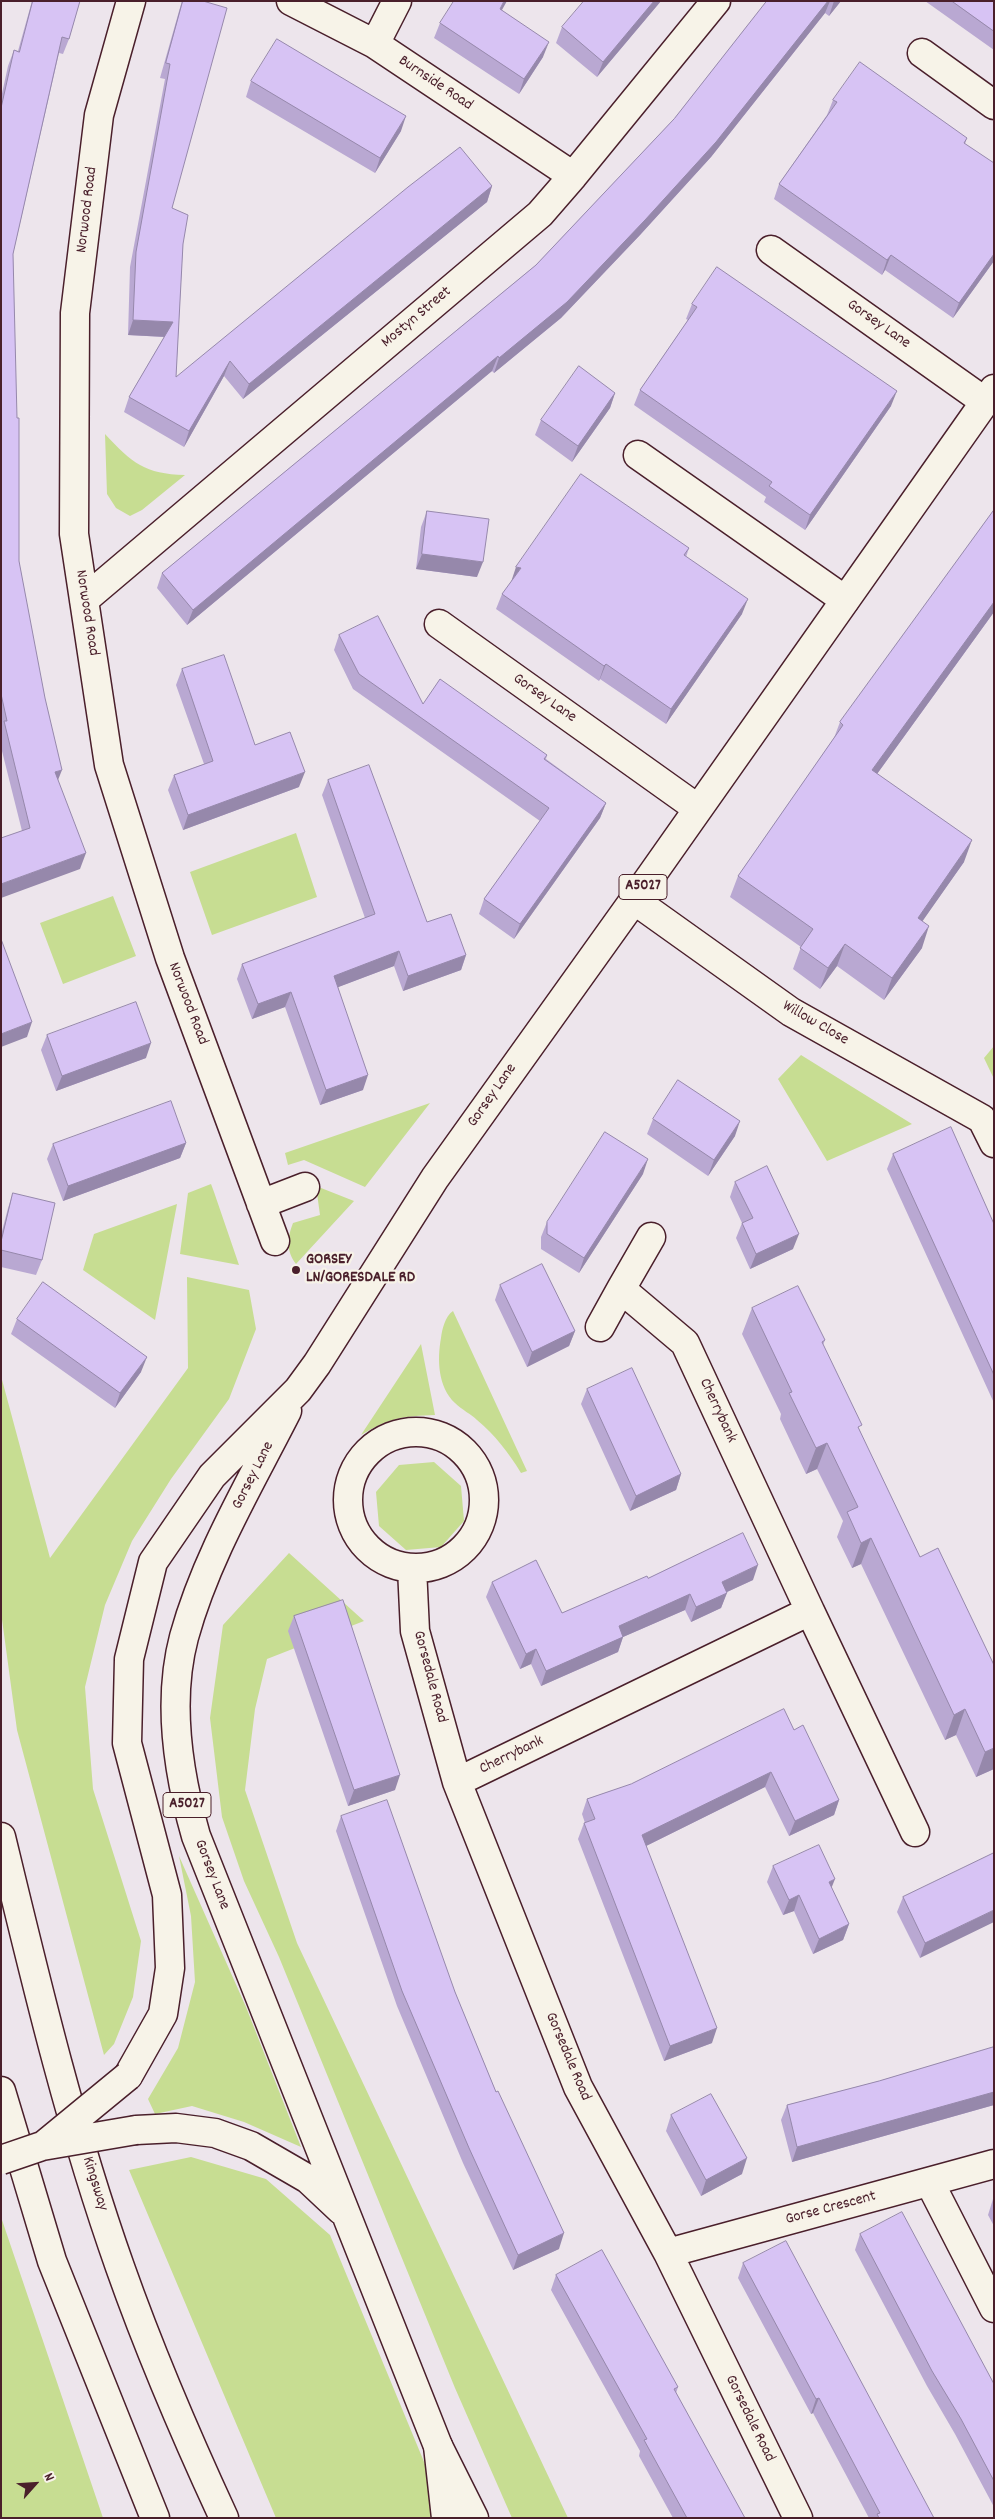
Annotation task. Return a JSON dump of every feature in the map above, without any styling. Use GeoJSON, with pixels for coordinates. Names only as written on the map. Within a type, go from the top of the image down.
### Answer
{"type":"FeatureCollection","features":[{"type":"Feature","properties":{"kind":"main road","name":"Norwood Road"},"geometry":{"type":"LineString","coordinates":[[131,1],[99,115],[75,313],[74,534],[109,765],[170,958],[275,1241]]}},
{"type":"Feature","properties":{"kind":"main road","name":"Burnside Road"},"geometry":{"type":"LineString","coordinates":[[291,1],[375,44],[574,176]]}},
{"type":"Feature","properties":{"kind":"main road"},"geometry":{"type":"LineString","coordinates":[[375,44],[397,1]]}},
{"type":"Feature","properties":{"kind":"main road","name":"Mostyn Street"},"geometry":{"type":"LineString","coordinates":[[84,600],[540,214],[574,176],[716,1]]}},
{"type":"Feature","properties":{"kind":"main road"},"geometry":{"type":"LineString","coordinates":[[922,53],[994,105]]}},
{"type":"Feature","properties":{"kind":"main road","name":"Gorsey Lane"},"geometry":{"type":"LineString","coordinates":[[42,2146],[128,2076],[163,2014],[170,1968],[167,1895],[127,1743],[129,1659],[153,1562],[212,1476],[298,1390],[317,1364],[434,1178],[634,900],[989,395],[771,250]]}},
{"type":"Feature","properties":{"kind":"main road"},"geometry":{"type":"LineString","coordinates":[[638,455],[845,600]]}},
{"type":"Feature","properties":{"kind":"main road","name":"Gorsey Lane"},"geometry":{"type":"LineString","coordinates":[[439,624],[697,808]]}},
{"type":"Feature","properties":{"kind":"main road","name":"Willow Close"},"geometry":{"type":"LineString","coordinates":[[634,900],[791,1012],[982,1119],[994,1143]]}},
{"type":"Feature","properties":{"kind":"main road"},"geometry":{"type":"LineString","coordinates":[[261,1204],[305,1187]]}},
{"type":"Feature","properties":{"kind":"main road"},"geometry":{"type":"LineString","coordinates":[[600,1327],[652,1236]]}},
{"type":"Feature","properties":{"kind":"main road","name":"Cherrybank"},"geometry":{"type":"LineString","coordinates":[[621,1289],[685,1343],[915,1832]]}},
{"type":"Feature","properties":{"kind":"main road","name":"Gorsey Lane"},"geometry":{"type":"LineString","coordinates":[[298,1390],[227,1529],[202,1585],[184,1638],[177,1686],[177,1738],[183,1791],[196,1836],[438,2446]]}},
{"type":"Feature","properties":{"kind":"main road"},"geometry":{"type":"LineString","coordinates":[[424,1432],[445,1438],[462,1450],[476,1466],[483,1486],[484,1507],[479,1527],[468,1545],[457,1554],[432,1566],[412,1568],[390,1563],[372,1552],[358,1535],[350,1515],[348,1494],[354,1473],[366,1454],[382,1441],[402,1433],[424,1432]]}},
{"type":"Feature","properties":{"kind":"main road","name":"Gorsedale Road"},"geometry":{"type":"LineString","coordinates":[[412,1568],[416,1631],[458,1782],[578,2088],[668,2253],[798,2518]]}},
{"type":"Feature","properties":{"kind":"main road","name":"Cherrybank"},"geometry":{"type":"LineString","coordinates":[[458,1782],[810,1611]]}},
{"type":"Feature","properties":{"kind":"main road","name":"Kingsway"},"geometry":{"type":"LineString","coordinates":[[1,1837],[51,2045],[120,2267],[192,2447],[224,2518]]}},
{"type":"Feature","properties":{"kind":"main road"},"geometry":{"type":"LineString","coordinates":[[1,2091],[52,2261],[155,2518]]}},
{"type":"Feature","properties":{"kind":"main road"},"geometry":{"type":"LineString","coordinates":[[1,2160],[42,2146],[136,2130],[176,2128],[215,2134],[251,2146],[308,2179],[348,2216]]}},
{"type":"Feature","properties":{"kind":"main road","name":"Gorse Crescent"},"geometry":{"type":"LineString","coordinates":[[668,2253],[994,2164]]}},
{"type":"Feature","properties":{"kind":"main road"},"geometry":{"type":"LineString","coordinates":[[930,2183],[994,2308]]}},
{"type":"Feature","properties":{"kind":"main road"},"geometry":{"type":"LineString","coordinates":[[438,2446],[446,2518]]}},
{"type":"Feature","properties":{"kind":"main road"},"geometry":{"type":"LineString","coordinates":[[438,2446],[474,2518]]}},
{"type":"Feature","properties":{"kind":"green space"},"geometry":{"type":"Polygon","coordinates":[[[105,434],[123,452],[140,465],[159,472],[185,475],[142,510],[130,516],[116,508],[107,494],[105,434]]]}},
{"type":"Feature","properties":{"kind":"green space"},"geometry":{"type":"Polygon","coordinates":[[[296,833],[317,897],[212,935],[190,872],[296,833]]]}},
{"type":"Feature","properties":{"kind":"green space"},"geometry":{"type":"Polygon","coordinates":[[[113,896],[136,956],[63,984],[40,923],[113,896]]]}},
{"type":"Feature","properties":{"kind":"green space"},"geometry":{"type":"Polygon","coordinates":[[[994,1046],[994,1079],[984,1058],[994,1046]]]}},
{"type":"Feature","properties":{"kind":"green space"},"geometry":{"type":"Polygon","coordinates":[[[801,1055],[912,1124],[827,1161],[778,1079],[801,1055]]]}},
{"type":"Feature","properties":{"kind":"green space"},"geometry":{"type":"Polygon","coordinates":[[[430,1103],[365,1187],[304,1160],[288,1165],[285,1153],[430,1103]]]}},
{"type":"Feature","properties":{"kind":"green space"},"geometry":{"type":"Polygon","coordinates":[[[211,1184],[239,1265],[180,1254],[188,1193],[211,1184]]]}},
{"type":"Feature","properties":{"kind":"green space"},"geometry":{"type":"Polygon","coordinates":[[[316,1186],[354,1201],[296,1264],[290,1254],[288,1244],[290,1234],[293,1223],[320,1215],[316,1186]]]}},
{"type":"Feature","properties":{"kind":"green space"},"geometry":{"type":"Polygon","coordinates":[[[177,1204],[155,1320],[83,1270],[94,1234],[177,1204]]]}},
{"type":"Feature","properties":{"kind":"green space"},"geometry":{"type":"Polygon","coordinates":[[[187,1277],[249,1290],[256,1329],[229,1399],[171,1479],[132,1541],[105,1605],[85,1687],[93,1789],[141,1941],[133,1997],[114,2044],[104,2055],[17,1730],[1,1612],[1,1376],[50,1558],[188,1368],[187,1277]]]}},
{"type":"Feature","properties":{"kind":"green space"},"geometry":{"type":"Polygon","coordinates":[[[453,1311],[527,1471],[521,1473],[496,1438],[475,1418],[455,1403],[445,1389],[440,1373],[440,1346],[444,1323],[453,1311]]]}},
{"type":"Feature","properties":{"kind":"green space"},"geometry":{"type":"Polygon","coordinates":[[[421,1344],[435,1415],[414,1416],[388,1421],[361,1435],[421,1344]]]}},
{"type":"Feature","properties":{"kind":"green space"},"geometry":{"type":"Polygon","coordinates":[[[434,1462],[461,1486],[464,1521],[441,1547],[406,1550],[379,1526],[376,1492],[399,1465],[434,1462]]]}},
{"type":"Feature","properties":{"kind":"green space"},"geometry":{"type":"Polygon","coordinates":[[[289,1553],[364,1621],[267,1659],[255,1709],[245,1790],[297,1943],[568,2518],[512,2518],[455,2388],[279,1957],[244,1881],[222,1817],[210,1718],[223,1625],[289,1553]]]}},
{"type":"Feature","properties":{"kind":"green space"},"geometry":{"type":"Polygon","coordinates":[[[179,1856],[246,2007],[301,2147],[244,2122],[192,2106],[155,2114],[148,2099],[178,2048],[195,1982],[191,1916],[179,1856]]]}},
{"type":"Feature","properties":{"kind":"green space"},"geometry":{"type":"Polygon","coordinates":[[[191,2157],[266,2179],[330,2235],[427,2469],[435,2518],[276,2518],[129,2170],[191,2157]]]}},
{"type":"Feature","properties":{"kind":"green space"},"geometry":{"type":"Polygon","coordinates":[[[1,2217],[101,2512],[103,2518],[1,2518],[1,2217]]]}},
{"type":"Feature","properties":{"kind":"building"},"geometry":{"type":"Polygon","coordinates":[[[33,1],[80,1],[69,39],[62,37],[13,254],[17,418],[19,418],[19,561],[45,698],[62,770],[55,772],[86,853],[1,884],[1,838],[30,828],[4,721],[7,721],[1,694],[1,108],[14,50],[19,52],[33,1]]]}},
{"type":"Feature","properties":{"kind":"building"},"geometry":{"type":"Polygon","coordinates":[[[183,1],[203,1],[227,8],[172,208],[188,215],[183,244],[176,377],[408,187],[460,147],[492,186],[249,384],[230,361],[189,431],[129,397],[173,322],[133,320],[136,252],[170,64],[166,63],[183,1]]]}},
{"type":"Feature","properties":{"kind":"building"},"geometry":{"type":"Polygon","coordinates":[[[454,1],[504,1],[500,9],[549,42],[524,79],[440,23],[454,1]]]}},
{"type":"Feature","properties":{"kind":"building"},"geometry":{"type":"Polygon","coordinates":[[[584,1],[654,1],[603,62],[562,27],[584,1]]]}},
{"type":"Feature","properties":{"kind":"building"},"geometry":{"type":"Polygon","coordinates":[[[767,1],[828,1],[716,142],[645,220],[567,302],[499,358],[498,356],[193,610],[162,573],[536,265],[674,119],[767,1]]]}},
{"type":"Feature","properties":{"kind":"building"},"geometry":{"type":"Polygon","coordinates":[[[952,1],[994,1],[994,31],[952,1]]]}},
{"type":"Feature","properties":{"kind":"building"},"geometry":{"type":"Polygon","coordinates":[[[277,39],[406,116],[380,158],[251,81],[277,39]]]}},
{"type":"Feature","properties":{"kind":"building"},"geometry":{"type":"Polygon","coordinates":[[[860,62],[967,138],[964,143],[994,163],[994,254],[959,303],[891,255],[887,260],[779,184],[837,102],[833,100],[860,62]]]}},
{"type":"Feature","properties":{"kind":"building"},"geometry":{"type":"Polygon","coordinates":[[[717,267],[897,391],[810,515],[769,486],[772,482],[640,390],[697,307],[692,304],[717,267]]]}},
{"type":"Feature","properties":{"kind":"building"},"geometry":{"type":"Polygon","coordinates":[[[579,366],[615,393],[578,446],[541,420],[579,366]]]}},
{"type":"Feature","properties":{"kind":"building"},"geometry":{"type":"Polygon","coordinates":[[[581,474],[689,548],[684,555],[748,599],[671,709],[606,664],[604,666],[502,594],[521,568],[516,567],[581,474]]]}},
{"type":"Feature","properties":{"kind":"building"},"geometry":{"type":"Polygon","coordinates":[[[994,510],[994,602],[872,770],[972,840],[918,918],[929,926],[892,978],[845,944],[828,968],[800,948],[813,929],[738,876],[843,725],[840,722],[994,510]]]}},
{"type":"Feature","properties":{"kind":"building"},"geometry":{"type":"Polygon","coordinates":[[[427,511],[489,519],[483,562],[422,554],[427,511]]]}},
{"type":"Feature","properties":{"kind":"building"},"geometry":{"type":"Polygon","coordinates":[[[378,616],[423,704],[440,679],[547,755],[544,759],[606,803],[520,924],[484,899],[549,808],[359,674],[339,635],[378,616]]]}},
{"type":"Feature","properties":{"kind":"building"},"geometry":{"type":"Polygon","coordinates":[[[224,655],[255,745],[290,732],[305,772],[188,815],[174,775],[213,761],[182,669],[224,655]]]}},
{"type":"Feature","properties":{"kind":"building"},"geometry":{"type":"Polygon","coordinates":[[[369,765],[427,922],[451,914],[466,955],[408,976],[399,951],[334,976],[368,1075],[326,1090],[291,992],[258,1004],[242,964],[375,914],[328,780],[369,765]]]}},
{"type":"Feature","properties":{"kind":"building"},"geometry":{"type":"Polygon","coordinates":[[[1,939],[32,1022],[1,1034],[1,939]]]}},
{"type":"Feature","properties":{"kind":"building"},"geometry":{"type":"Polygon","coordinates":[[[136,1002],[151,1043],[62,1076],[47,1035],[136,1002]]]}},
{"type":"Feature","properties":{"kind":"building"},"geometry":{"type":"Polygon","coordinates":[[[678,1080],[740,1121],[714,1160],[653,1119],[678,1080]]]}},
{"type":"Feature","properties":{"kind":"building"},"geometry":{"type":"Polygon","coordinates":[[[171,1101],[186,1143],[68,1186],[53,1144],[171,1101]]]}},
{"type":"Feature","properties":{"kind":"building"},"geometry":{"type":"Polygon","coordinates":[[[951,1127],[994,1224],[994,1375],[893,1154],[951,1127]]]}},
{"type":"Feature","properties":{"kind":"building"},"geometry":{"type":"Polygon","coordinates":[[[605,1132],[648,1159],[584,1258],[547,1234],[547,1222],[605,1132]]]}},
{"type":"Feature","properties":{"kind":"building"},"geometry":{"type":"Polygon","coordinates":[[[767,1166],[799,1234],[756,1254],[742,1223],[753,1218],[735,1182],[767,1166]]]}},
{"type":"Feature","properties":{"kind":"building"},"geometry":{"type":"Polygon","coordinates":[[[13,1193],[55,1203],[42,1260],[1,1250],[1,1242],[13,1193]]]}},
{"type":"Feature","properties":{"kind":"building"},"geometry":{"type":"Polygon","coordinates":[[[542,1264],[575,1331],[532,1352],[500,1285],[542,1264]]]}},
{"type":"Feature","properties":{"kind":"building"},"geometry":{"type":"Polygon","coordinates":[[[43,1282],[147,1357],[120,1393],[17,1319],[43,1282]]]}},
{"type":"Feature","properties":{"kind":"building"},"geometry":{"type":"Polygon","coordinates":[[[798,1286],[825,1340],[822,1342],[862,1425],[858,1427],[920,1557],[938,1548],[994,1665],[994,1748],[985,1752],[965,1709],[954,1715],[871,1538],[861,1543],[847,1512],[858,1507],[827,1443],[816,1448],[789,1393],[792,1392],[752,1308],[798,1286]]]}},
{"type":"Feature","properties":{"kind":"building"},"geometry":{"type":"Polygon","coordinates":[[[632,1368],[681,1474],[636,1496],[587,1389],[632,1368]]]}},
{"type":"Feature","properties":{"kind":"building"},"geometry":{"type":"Polygon","coordinates":[[[743,1533],[758,1565],[722,1582],[727,1593],[696,1607],[690,1594],[619,1626],[623,1637],[546,1671],[536,1649],[526,1654],[492,1582],[536,1560],[562,1613],[647,1576],[648,1578],[743,1533]]]}},
{"type":"Feature","properties":{"kind":"building"},"geometry":{"type":"Polygon","coordinates":[[[343,1600],[400,1775],[354,1790],[294,1616],[343,1600]]]}},
{"type":"Feature","properties":{"kind":"building"},"geometry":{"type":"Polygon","coordinates":[[[784,1709],[794,1730],[803,1725],[839,1800],[795,1821],[771,1772],[642,1835],[717,2028],[670,2046],[584,1823],[595,1819],[587,1799],[631,1784],[784,1709]]]}},
{"type":"Feature","properties":{"kind":"building"},"geometry":{"type":"Polygon","coordinates":[[[387,1800],[455,1992],[496,2092],[498,2091],[564,2233],[518,2255],[469,2148],[402,1991],[341,1816],[387,1800]]]}},
{"type":"Feature","properties":{"kind":"building"},"geometry":{"type":"Polygon","coordinates":[[[819,1845],[835,1879],[829,1882],[849,1924],[819,1939],[799,1895],[789,1900],[773,1866],[819,1845]]]}},
{"type":"Feature","properties":{"kind":"building"},"geometry":{"type":"Polygon","coordinates":[[[994,1853],[994,1910],[925,1943],[903,1897],[994,1853]]]}},
{"type":"Feature","properties":{"kind":"building"},"geometry":{"type":"Polygon","coordinates":[[[994,2047],[994,2092],[797,2147],[787,2105],[879,2081],[994,2047]]]}},
{"type":"Feature","properties":{"kind":"building"},"geometry":{"type":"Polygon","coordinates":[[[711,2094],[747,2158],[706,2180],[671,2115],[711,2094]]]}},
{"type":"Feature","properties":{"kind":"building"},"geometry":{"type":"Polygon","coordinates":[[[902,2212],[994,2384],[994,2481],[961,2419],[932,2371],[860,2234],[902,2212]]]}},
{"type":"Feature","properties":{"kind":"building"},"geometry":{"type":"Polygon","coordinates":[[[786,2241],[934,2518],[879,2518],[877,2514],[880,2513],[819,2398],[816,2399],[743,2263],[786,2241]]]}},
{"type":"Feature","properties":{"kind":"building"},"geometry":{"type":"Polygon","coordinates":[[[602,2250],[678,2387],[674,2389],[745,2518],[687,2518],[644,2440],[647,2439],[556,2275],[602,2250]]]}},
{"type":"Feature","properties":{"kind":"place","name":"GORSEY LN/GORESDALE RD"},"geometry":{"type":"Point","coordinates":[296,1270]}}]}
